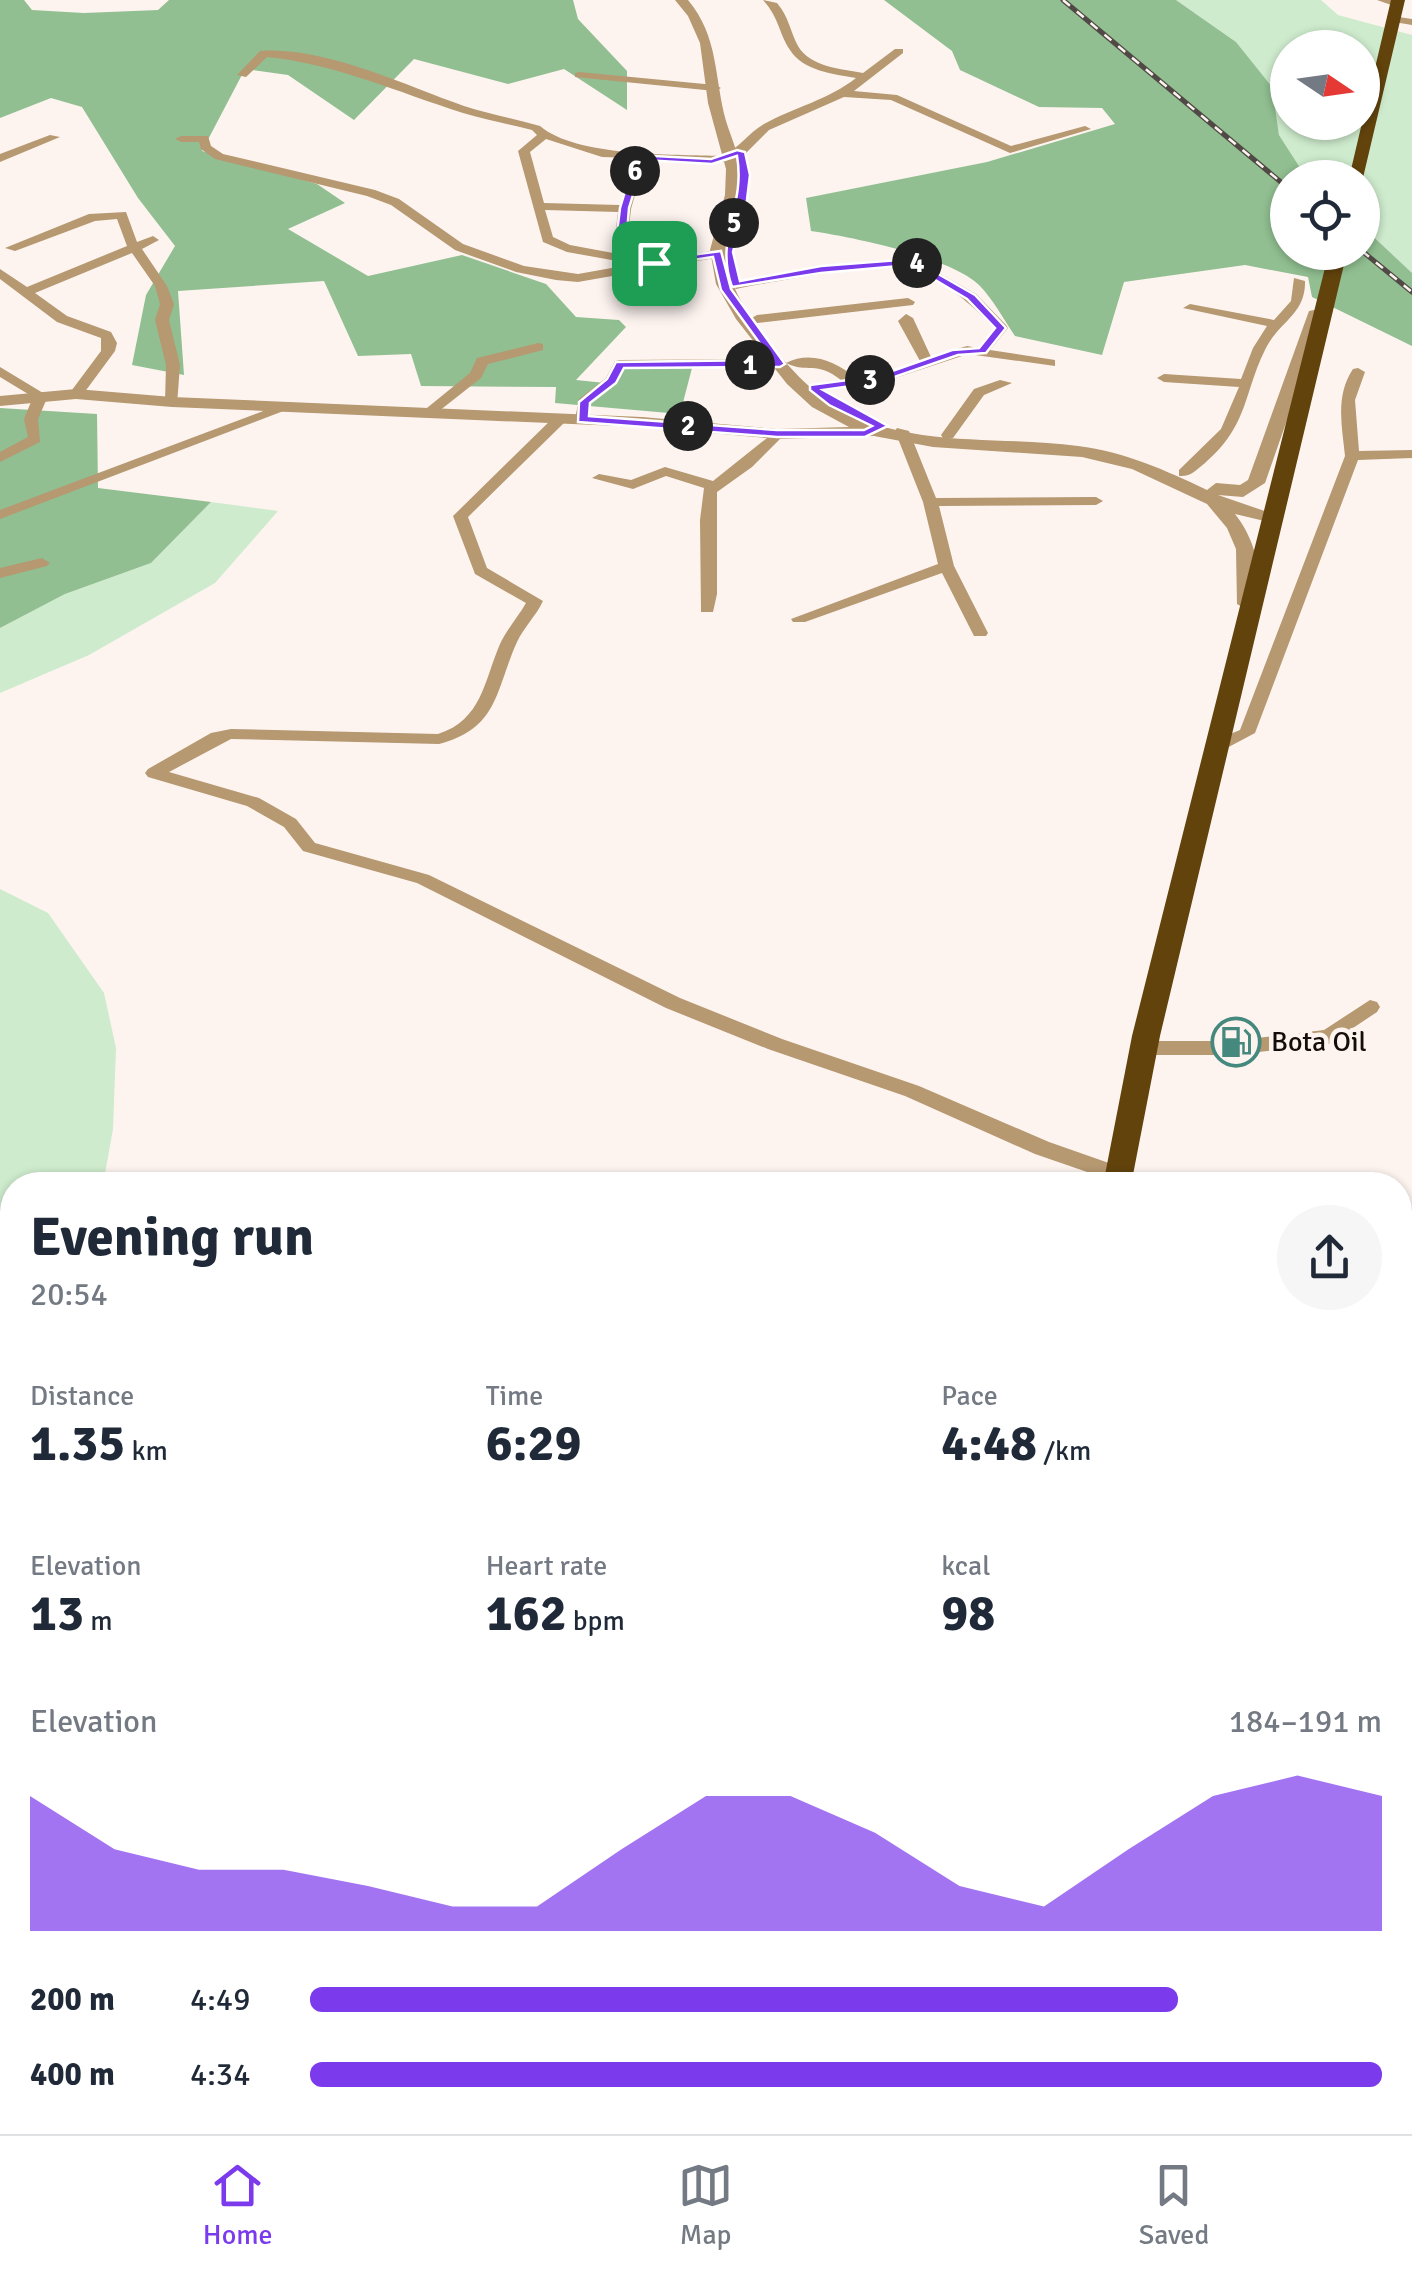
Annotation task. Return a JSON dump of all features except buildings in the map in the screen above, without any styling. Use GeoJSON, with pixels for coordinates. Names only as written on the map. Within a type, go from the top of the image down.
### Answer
{"type":"FeatureCollection","features":[{"type":"Feature","properties":{"kind":"highway"},"geometry":{"type":"LineString","coordinates":[[1360,160],[1392,6]]}},
{"type":"Feature","properties":{"kind":"highway"},"geometry":{"type":"LineString","coordinates":[[1120,1172],[1144,1048],[1333,270]]}},
{"type":"Feature","properties":{"kind":"street"},"geometry":{"type":"LineString","coordinates":[[681,0],[707,38],[718,117],[736,155]]}},
{"type":"Feature","properties":{"kind":"street"},"geometry":{"type":"LineString","coordinates":[[691,0],[720,46],[736,155],[723,253],[726,290],[826,409],[904,435],[1118,458],[1210,493],[1248,514],[1274,517]]}},
{"type":"Feature","properties":{"kind":"street"},"geometry":{"type":"LineString","coordinates":[[768,0],[786,19],[792,43],[804,59],[864,77]]}},
{"type":"Feature","properties":{"kind":"street"},"geometry":{"type":"LineString","coordinates":[[1392,6],[1412,22]]}},
{"type":"Feature","properties":{"kind":"street"},"geometry":{"type":"LineString","coordinates":[[242,74],[264,53],[343,66],[602,153],[712,162],[736,155],[765,128],[842,94],[899,52]]}},
{"type":"Feature","properties":{"kind":"street"},"geometry":{"type":"LineString","coordinates":[[580,75],[715,88]]}},
{"type":"Feature","properties":{"kind":"street"},"geometry":{"type":"LineString","coordinates":[[842,94],[893,97],[1010,150],[1085,129]]}},
{"type":"Feature","properties":{"kind":"street"},"geometry":{"type":"LineString","coordinates":[[544,135],[524,151],[546,239],[555,245],[654,263]]}},
{"type":"Feature","properties":{"kind":"street"},"geometry":{"type":"LineString","coordinates":[[0,158],[54,138]]}},
{"type":"Feature","properties":{"kind":"street"},"geometry":{"type":"LineString","coordinates":[[181,139],[204,138],[204,146],[220,157],[395,202],[458,247],[521,269],[578,278],[723,253]]}},
{"type":"Feature","properties":{"kind":"street"},"geometry":{"type":"LineString","coordinates":[[619,258],[624,208],[640,157]]}},
{"type":"Feature","properties":{"kind":"street"},"geometry":{"type":"LineString","coordinates":[[539,206],[624,208]]}},
{"type":"Feature","properties":{"kind":"street"},"geometry":{"type":"LineString","coordinates":[[4,247],[111,214],[122,215],[134,248],[161,286],[167,304],[162,320],[173,366],[172,402]]}},
{"type":"Feature","properties":{"kind":"street"},"geometry":{"type":"LineString","coordinates":[[27,291],[154,240]]}},
{"type":"Feature","properties":{"kind":"street"},"geometry":{"type":"LineString","coordinates":[[723,253],[736,285],[787,363],[833,403],[878,429]]}},
{"type":"Feature","properties":{"kind":"street"},"geometry":{"type":"LineString","coordinates":[[736,285],[821,270],[912,262],[971,297],[996,322],[1000,328],[982,351]]}},
{"type":"Feature","properties":{"kind":"street"},"geometry":{"type":"LineString","coordinates":[[0,273],[62,319],[106,335],[110,344],[76,394]]}},
{"type":"Feature","properties":{"kind":"street"},"geometry":{"type":"LineString","coordinates":[[1184,473],[1226,433],[1254,358],[1276,324],[1296,308],[1300,281]]}},
{"type":"Feature","properties":{"kind":"street"},"geometry":{"type":"LineString","coordinates":[[1210,493],[1243,491],[1256,483],[1317,310],[1328,289]]}},
{"type":"Feature","properties":{"kind":"street"},"geometry":{"type":"LineString","coordinates":[[757,319],[908,302]]}},
{"type":"Feature","properties":{"kind":"street"},"geometry":{"type":"LineString","coordinates":[[1190,308],[1276,324]]}},
{"type":"Feature","properties":{"kind":"street"},"geometry":{"type":"LineString","coordinates":[[906,318],[904,322],[927,362]]}},
{"type":"Feature","properties":{"kind":"street"},"geometry":{"type":"LineString","coordinates":[[429,412],[476,375],[482,361],[538,347]]}},
{"type":"Feature","properties":{"kind":"street"},"geometry":{"type":"LineString","coordinates":[[814,388],[880,379],[956,352],[982,351],[1050,362]]}},
{"type":"Feature","properties":{"kind":"street"},"geometry":{"type":"LineString","coordinates":[[582,419],[584,402],[612,380],[620,364],[828,364],[838,367],[852,382]]}},
{"type":"Feature","properties":{"kind":"street"},"geometry":{"type":"LineString","coordinates":[[0,371],[42,396]]}},
{"type":"Feature","properties":{"kind":"street"},"geometry":{"type":"LineString","coordinates":[[1217,746],[1247,733],[1352,456],[1349,410],[1352,378],[1358,372]]}},
{"type":"Feature","properties":{"kind":"street"},"geometry":{"type":"LineString","coordinates":[[1164,378],[1245,384]]}},
{"type":"Feature","properties":{"kind":"street"},"geometry":{"type":"LineString","coordinates":[[948,435],[979,392],[1005,383]]}},
{"type":"Feature","properties":{"kind":"street"},"geometry":{"type":"LineString","coordinates":[[0,401],[76,394],[287,408],[582,419],[777,434],[847,435],[878,429]]}},
{"type":"Feature","properties":{"kind":"street"},"geometry":{"type":"LineString","coordinates":[[0,458],[35,438],[31,420],[42,396]]}},
{"type":"Feature","properties":{"kind":"street"},"geometry":{"type":"LineString","coordinates":[[0,515],[287,408]]}},
{"type":"Feature","properties":{"kind":"street"},"geometry":{"type":"LineString","coordinates":[[560,418],[460,516],[480,571],[535,601],[516,628],[501,672],[470,728],[460,736],[439,740],[231,734],[217,737],[154,773],[253,802],[290,823],[309,847],[436,884],[673,1003],[775,1044],[912,1091],[1099,1172]]}},
{"type":"Feature","properties":{"kind":"street"},"geometry":{"type":"LineString","coordinates":[[707,609],[712,565],[705,512],[712,486],[747,464],[777,434]]}},
{"type":"Feature","properties":{"kind":"street"},"geometry":{"type":"LineString","coordinates":[[904,435],[1115,449],[1184,473],[1210,493],[1245,540],[1250,574],[1246,632]]}},
{"type":"Feature","properties":{"kind":"street"},"geometry":{"type":"LineString","coordinates":[[904,435],[930,502],[946,566],[980,633]]}},
{"type":"Feature","properties":{"kind":"street"},"geometry":{"type":"LineString","coordinates":[[1352,456],[1412,454]]}},
{"type":"Feature","properties":{"kind":"street"},"geometry":{"type":"LineString","coordinates":[[599,478],[632,486],[665,472],[712,486]]}},
{"type":"Feature","properties":{"kind":"street"},"geometry":{"type":"LineString","coordinates":[[930,502],[1096,501]]}},
{"type":"Feature","properties":{"kind":"street"},"geometry":{"type":"LineString","coordinates":[[0,573],[42,563]]}},
{"type":"Feature","properties":{"kind":"street"},"geometry":{"type":"LineString","coordinates":[[800,619],[946,566]]}},
{"type":"Feature","properties":{"kind":"street"},"geometry":{"type":"LineString","coordinates":[[1144,1048],[1215,1048],[1329,1036],[1370,1007]]}},
{"type":"Feature","properties":{"kind":"green space"},"geometry":{"type":"Polygon","coordinates":[[[0,0],[24,0],[32,10],[84,13],[158,10],[169,0],[573,0],[578,19],[627,71],[627,110],[564,69],[508,84],[414,59],[354,120],[288,75],[245,69],[202,151],[317,184],[345,203],[288,229],[368,276],[462,255],[546,284],[576,317],[619,320],[626,327],[576,380],[615,384],[621,366],[692,368],[680,414],[555,403],[556,387],[421,386],[411,354],[358,356],[324,281],[178,291],[184,375],[132,365],[146,295],[175,246],[138,198],[82,107],[51,98],[0,118],[0,0]]]}},
{"type":"Feature","properties":{"kind":"green space"},"geometry":{"type":"Polygon","coordinates":[[[884,0],[1176,0],[1236,42],[1270,84],[1270,140],[1282,140],[1295,160],[1270,160],[1270,270],[1245,265],[1124,282],[1102,355],[1015,336],[979,285],[946,266],[875,243],[811,231],[806,198],[987,162],[1115,124],[1102,108],[1039,107],[960,70],[952,51],[884,0]]]}},
{"type":"Feature","properties":{"kind":"green space"},"geometry":{"type":"Polygon","coordinates":[[[1176,0],[1321,0],[1338,15],[1412,35],[1412,273],[1380,243],[1380,160],[1295,160],[1282,140],[1380,140],[1380,30],[1270,30],[1270,86],[1236,42],[1176,0]]]}},
{"type":"Feature","properties":{"kind":"green space"},"geometry":{"type":"Polygon","coordinates":[[[1380,243],[1412,273],[1412,346],[1312,297],[1308,277],[1271,270],[1380,270],[1380,243]]]}},
{"type":"Feature","properties":{"kind":"green space"},"geometry":{"type":"Polygon","coordinates":[[[0,408],[97,414],[98,488],[211,502],[151,563],[65,594],[0,628],[0,408]]]}},
{"type":"Feature","properties":{"kind":"green space"},"geometry":{"type":"Polygon","coordinates":[[[211,502],[278,511],[215,583],[89,655],[0,693],[0,628],[65,594],[151,563],[211,502]]]}},
{"type":"Feature","properties":{"kind":"green space"},"geometry":{"type":"Polygon","coordinates":[[[0,889],[48,913],[104,993],[116,1048],[113,1129],[105,1172],[0,1172],[0,889]]]}},
{"type":"Feature","properties":{"kind":"railway"},"geometry":{"type":"LineString","coordinates":[[1063,0],[1270,173]]}},
{"type":"Feature","properties":{"kind":"railway"},"geometry":{"type":"LineString","coordinates":[[1380,266],[1412,292]]}},
{"type":"Feature","properties":{"kind":"place","name":"Bota Oil"},"geometry":{"type":"Point","coordinates":[1236,1042]}},
{"type":"Feature","properties":{"kind":"route"},"geometry":{"type":"LineString","coordinates":[[741,152],[745,175],[742,200],[728,252],[736,285],[821,270],[912,262],[971,297],[1000,328],[982,351],[956,352],[880,379],[814,388],[833,403],[882,426],[865,433],[777,434],[582,419],[584,402],[612,380],[620,364],[780,364],[726,290],[717,253],[654,263],[619,258],[624,208],[640,157],[712,162],[741,152]]}}]}
